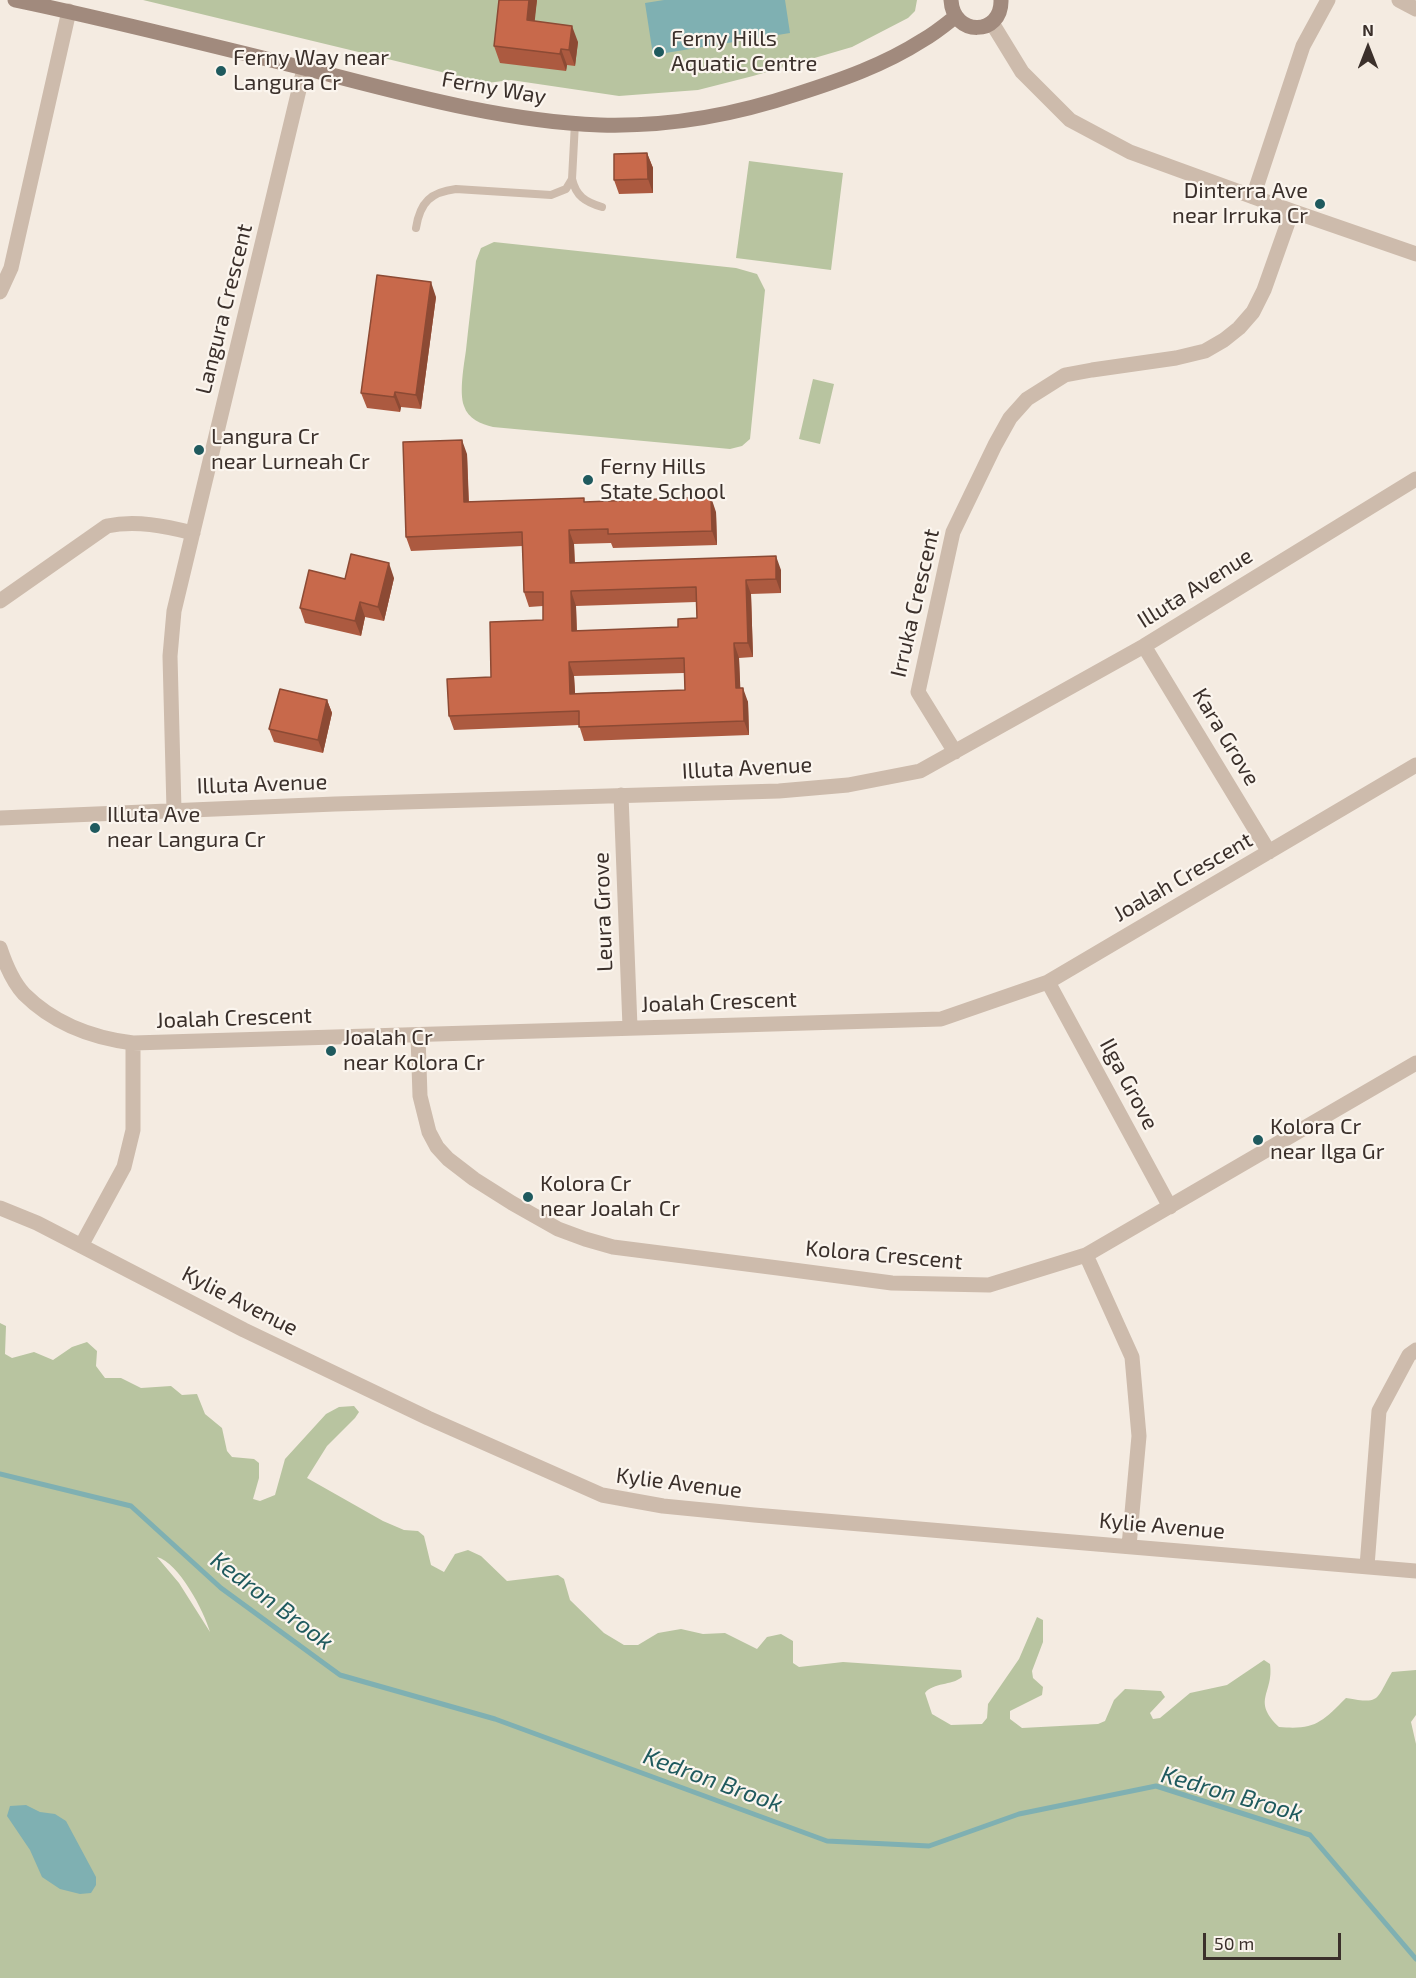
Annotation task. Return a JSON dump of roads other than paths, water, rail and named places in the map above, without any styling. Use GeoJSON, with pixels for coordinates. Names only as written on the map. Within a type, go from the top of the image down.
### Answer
{"type":"FeatureCollection","features":[{"type":"Feature","properties":{"kind":"street","name":"Ferny Way"},"geometry":{"type":"LineString","coordinates":[[15,0],[479,110],[532,119],[622,125],[681,121],[743,110],[847,79],[924,40],[955,17]]}},
{"type":"Feature","properties":{"kind":"street"},"geometry":{"type":"LineString","coordinates":[[951,0],[951,9],[955,17],[964,25],[972,28],[984,27],[992,23],[1002,7],[1002,0]]}},
{"type":"Feature","properties":{"kind":"street"},"geometry":{"type":"LineString","coordinates":[[1253,197],[1303,46],[1328,0]]}},
{"type":"Feature","properties":{"kind":"street"},"geometry":{"type":"LineString","coordinates":[[1399,0],[1416,9]]}},
{"type":"Feature","properties":{"kind":"street"},"geometry":{"type":"LineString","coordinates":[[0,292],[11,268],[69,12]]}},
{"type":"Feature","properties":{"kind":"street"},"geometry":{"type":"LineString","coordinates":[[992,23],[1022,72],[1070,120],[1130,152],[1416,254]]}},
{"type":"Feature","properties":{"kind":"street","name":"Langura Crescent"},"geometry":{"type":"LineString","coordinates":[[174,810],[170,656],[174,611],[304,69]]}},
{"type":"Feature","properties":{"kind":"street","name":"Irruka Crescent"},"geometry":{"type":"LineString","coordinates":[[955,752],[918,692],[952,532],[1010,418],[1027,399],[1065,375],[1176,358],[1205,351],[1224,340],[1253,312],[1268,281],[1292,211]]}},
{"type":"Feature","properties":{"kind":"street","name":"Illuta Avenue"},"geometry":{"type":"LineString","coordinates":[[0,818],[174,810],[779,791],[848,785],[920,771],[1144,646],[1416,479]]}},
{"type":"Feature","properties":{"kind":"street"},"geometry":{"type":"LineString","coordinates":[[0,601],[107,526],[140,524],[193,533]]}},
{"type":"Feature","properties":{"kind":"street","name":"Kara Grove"},"geometry":{"type":"LineString","coordinates":[[1144,646],[1269,852]]}},
{"type":"Feature","properties":{"kind":"street","name":"Joalah Crescent"},"geometry":{"type":"LineString","coordinates":[[0,948],[22,992],[42,1009],[85,1033],[109,1040],[133,1043],[941,1019],[1048,982],[1416,765]]}},
{"type":"Feature","properties":{"kind":"street","name":"Leura Grove"},"geometry":{"type":"LineString","coordinates":[[621,795],[630,1027]]}},
{"type":"Feature","properties":{"kind":"street","name":"Ilga Grove"},"geometry":{"type":"LineString","coordinates":[[1048,982],[1170,1207]]}},
{"type":"Feature","properties":{"kind":"street","name":"Kolora Crescent"},"geometry":{"type":"LineString","coordinates":[[418,1036],[418,1074],[422,1105],[429,1132],[437,1147],[448,1159],[474,1179],[558,1229],[613,1246],[892,1283],[989,1286],[1086,1255],[1416,1063]]}},
{"type":"Feature","properties":{"kind":"street"},"geometry":{"type":"LineString","coordinates":[[81,1246],[124,1167],[133,1130],[133,1043]]}},
{"type":"Feature","properties":{"kind":"street","name":"Kylie Avenue"},"geometry":{"type":"LineString","coordinates":[[0,1208],[37,1223],[254,1335],[428,1418],[602,1495],[663,1506],[754,1515],[1416,1571]]}},
{"type":"Feature","properties":{"kind":"street"},"geometry":{"type":"LineString","coordinates":[[1086,1255],[1132,1357],[1139,1436],[1129,1546]]}},
{"type":"Feature","properties":{"kind":"street"},"geometry":{"type":"LineString","coordinates":[[1366,1566],[1379,1410],[1409,1355],[1416,1350]]}},
{"type":"Feature","properties":{"kind":"lane"},"geometry":{"type":"LineString","coordinates":[[575,123],[572,179],[574,189],[581,198],[602,207]]}},
{"type":"Feature","properties":{"kind":"lane"},"geometry":{"type":"LineString","coordinates":[[416,228],[421,208],[436,193],[456,189],[551,195],[566,189],[572,179]]}},
{"type":"Feature","properties":{"kind":"water"},"geometry":{"type":"Polygon","coordinates":[[[664,0],[785,0],[790,33],[653,55],[645,3],[664,0]]]}},
{"type":"Feature","properties":{"kind":"water"},"geometry":{"type":"Polygon","coordinates":[[[26,1805],[40,1812],[55,1814],[66,1821],[96,1877],[96,1885],[91,1893],[80,1894],[60,1889],[42,1877],[30,1850],[7,1816],[10,1806],[26,1805]]]}},
{"type":"Feature","properties":{"kind":"waterway","name":"Kedron Brook"},"geometry":{"type":"LineString","coordinates":[[0,1474],[131,1506],[221,1588],[340,1675],[495,1719],[827,1841],[929,1846],[1019,1814],[1156,1786],[1310,1835],[1416,1959]]}},
{"type":"Feature","properties":{"kind":"place","name":"Ferny Hills Aquatic Centre"},"geometry":{"type":"Point","coordinates":[659,52]}},
{"type":"Feature","properties":{"kind":"place","name":"Ferny Way near Langura Cr"},"geometry":{"type":"Point","coordinates":[221,71]}},
{"type":"Feature","properties":{"kind":"place","name":"Dinterra Ave near Irruka Cr"},"geometry":{"type":"Point","coordinates":[1320,204]}},
{"type":"Feature","properties":{"kind":"place","name":"Langura Cr near Lurneah Cr"},"geometry":{"type":"Point","coordinates":[199,450]}},
{"type":"Feature","properties":{"kind":"place","name":"Ferny Hills State School"},"geometry":{"type":"Point","coordinates":[588,480]}},
{"type":"Feature","properties":{"kind":"place","name":"Illuta Ave near Langura Cr"},"geometry":{"type":"Point","coordinates":[95,828]}},
{"type":"Feature","properties":{"kind":"place","name":"Joalah Cr near Kolora Cr"},"geometry":{"type":"Point","coordinates":[331,1051]}},
{"type":"Feature","properties":{"kind":"place","name":"Kolora Cr near Ilga Gr"},"geometry":{"type":"Point","coordinates":[1258,1140]}},
{"type":"Feature","properties":{"kind":"place","name":"Kolora Cr near Joalah Cr"},"geometry":{"type":"Point","coordinates":[528,1197]}}]}
